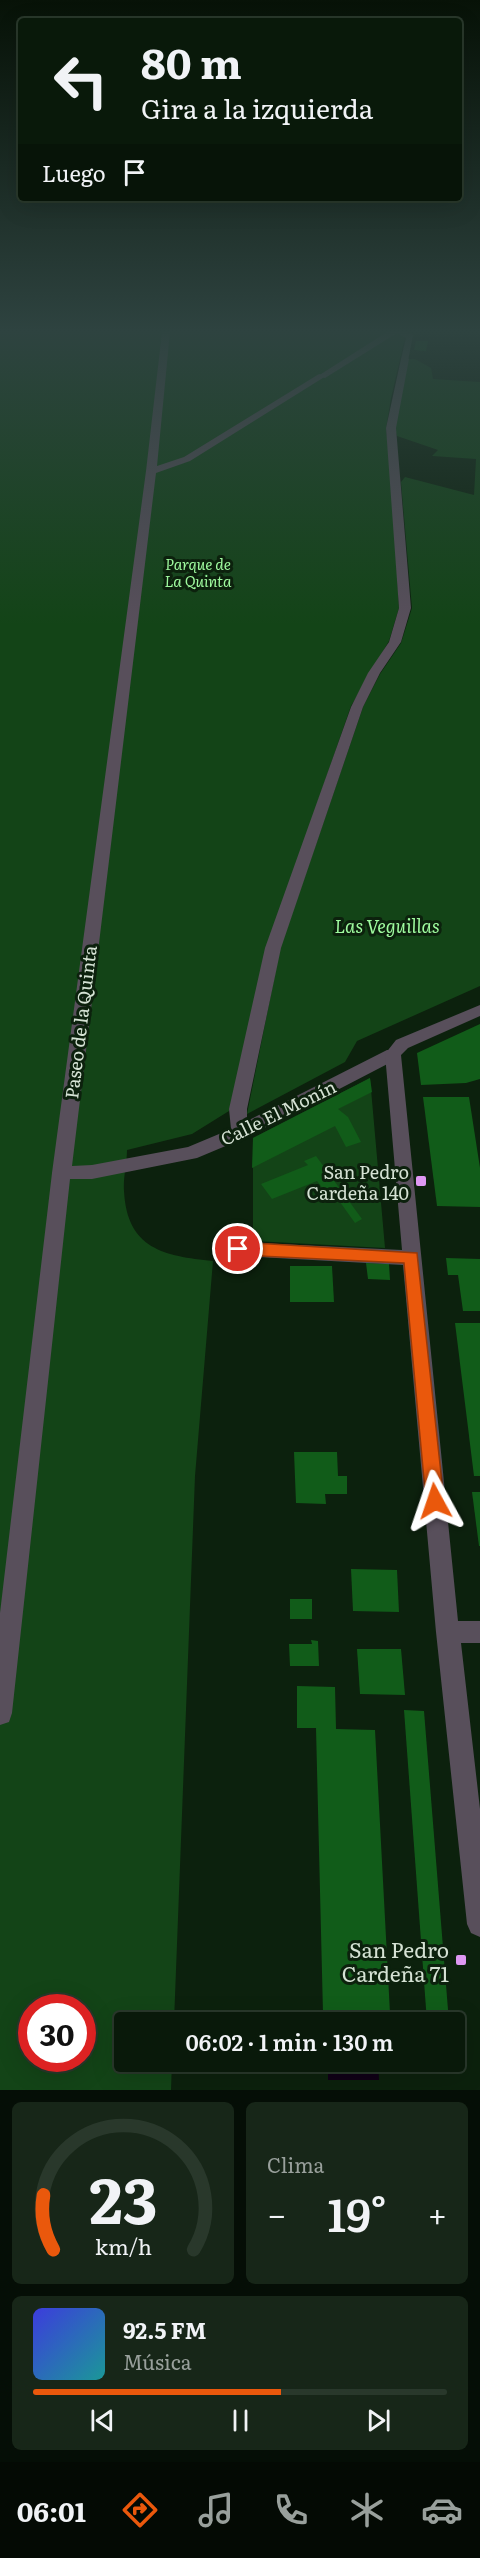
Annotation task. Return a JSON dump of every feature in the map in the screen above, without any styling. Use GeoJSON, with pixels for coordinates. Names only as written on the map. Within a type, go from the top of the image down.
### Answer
{"type":"FeatureCollection","features":[{"type":"Feature","properties":{"kind":"street","name":"Paseo de la Quinta"},"geometry":{"type":"LineString","coordinates":[[0,1713],[61,1173],[155,430]]}},
{"type":"Feature","properties":{"kind":"street"},"geometry":{"type":"LineString","coordinates":[[151,471],[187,459],[235,430]]}},
{"type":"Feature","properties":{"kind":"street"},"geometry":{"type":"LineString","coordinates":[[241,1132],[238,1126],[238,1108],[273,948],[357,707],[395,642],[405,608],[391,430]]}},
{"type":"Feature","properties":{"kind":"street","name":"Calle El Monín"},"geometry":{"type":"LineString","coordinates":[[61,1173],[92,1172],[191,1153],[241,1132],[393,1054],[402,1044],[480,1010]]}},
{"type":"Feature","properties":{"kind":"street"},"geometry":{"type":"LineString","coordinates":[[393,1054],[448,1632],[480,1921]]}},
{"type":"Feature","properties":{"kind":"street"},"geometry":{"type":"LineString","coordinates":[[238,1249],[412,1258]]}},
{"type":"Feature","properties":{"kind":"street"},"geometry":{"type":"LineString","coordinates":[[448,1632],[480,1632]]}},
{"type":"Feature","properties":{"kind":"green space","name":"Parque de La Quinta"},"geometry":{"type":"Polygon","coordinates":[[[0,430],[386,430],[392,483],[399,608],[389,641],[351,706],[267,948],[229,1111],[192,1134],[127,1150],[124,1186],[132,1226],[151,1246],[164,1252],[213,1261],[195,1476],[174,2012],[114,2012],[114,2072],[172,2072],[171,2090],[0,2090],[0,430]]]}},
{"type":"Feature","properties":{"kind":"green space","name":"Las Veguillas"},"geometry":{"type":"Polygon","coordinates":[[[395,430],[480,430],[480,986],[357,1041],[345,1062],[247,1114],[280,949],[363,707],[380,674],[401,643],[412,608],[401,482],[405,477],[474,495],[476,459],[432,456],[438,450],[397,436],[395,430]]]}},
{"type":"Feature","properties":{"kind":"green space"},"geometry":{"type":"Polygon","coordinates":[[[370,1078],[385,1248],[253,1241],[253,1138],[370,1078]]]}},
{"type":"Feature","properties":{"kind":"shaded area"},"geometry":{"type":"Polygon","coordinates":[[[328,2072],[379,2072],[379,2080],[328,2080],[328,2072]]]}},
{"type":"Feature","properties":{"kind":"building"},"geometry":{"type":"Polygon","coordinates":[[[480,1024],[480,1079],[466,1083],[421,1085],[417,1053],[480,1024]]]}},
{"type":"Feature","properties":{"kind":"building"},"geometry":{"type":"Polygon","coordinates":[[[370,1078],[372,1092],[338,1109],[348,1117],[361,1142],[346,1147],[335,1126],[252,1168],[253,1138],[370,1078]]]}},
{"type":"Feature","properties":{"kind":"building"},"geometry":{"type":"Polygon","coordinates":[[[423,1097],[469,1097],[480,1168],[480,1207],[437,1206],[423,1097]]]}},
{"type":"Feature","properties":{"kind":"building"},"geometry":{"type":"Polygon","coordinates":[[[316,1156],[362,1219],[355,1223],[330,1188],[324,1190],[317,1181],[272,1199],[261,1184],[308,1165],[304,1161],[316,1156]]]}},
{"type":"Feature","properties":{"kind":"building"},"geometry":{"type":"Polygon","coordinates":[[[446,1258],[480,1259],[480,1311],[463,1311],[458,1275],[448,1275],[446,1258]]]}},
{"type":"Feature","properties":{"kind":"building"},"geometry":{"type":"Polygon","coordinates":[[[366,1263],[389,1264],[390,1280],[368,1279],[366,1263]]]}},
{"type":"Feature","properties":{"kind":"building"},"geometry":{"type":"Polygon","coordinates":[[[290,1266],[332,1266],[334,1302],[290,1302],[290,1266]]]}},
{"type":"Feature","properties":{"kind":"building"},"geometry":{"type":"Polygon","coordinates":[[[455,1323],[480,1323],[480,1476],[474,1476],[455,1323]]]}},
{"type":"Feature","properties":{"kind":"building"},"geometry":{"type":"Polygon","coordinates":[[[294,1452],[337,1452],[338,1476],[347,1476],[347,1494],[325,1494],[326,1504],[296,1503],[294,1452]]]}},
{"type":"Feature","properties":{"kind":"building"},"geometry":{"type":"Polygon","coordinates":[[[472,1492],[480,1492],[480,1546],[479,1546],[472,1492]]]}},
{"type":"Feature","properties":{"kind":"building"},"geometry":{"type":"Polygon","coordinates":[[[351,1569],[397,1570],[399,1612],[353,1611],[351,1569]]]}},
{"type":"Feature","properties":{"kind":"building"},"geometry":{"type":"Polygon","coordinates":[[[290,1599],[312,1599],[312,1619],[290,1619],[290,1599]]]}},
{"type":"Feature","properties":{"kind":"building"},"geometry":{"type":"Polygon","coordinates":[[[311,1640],[318,1641],[319,1666],[290,1666],[289,1644],[312,1644],[311,1640]]]}},
{"type":"Feature","properties":{"kind":"building"},"geometry":{"type":"Polygon","coordinates":[[[357,1649],[401,1649],[405,1695],[360,1694],[357,1649]]]}},
{"type":"Feature","properties":{"kind":"building"},"geometry":{"type":"Polygon","coordinates":[[[297,1686],[335,1687],[336,1729],[375,1730],[390,2012],[323,2012],[316,1728],[297,1728],[297,1686]]]}},
{"type":"Feature","properties":{"kind":"building"},"geometry":{"type":"Polygon","coordinates":[[[404,1710],[424,1711],[448,2012],[426,2012],[404,1710]]]}},
{"type":"Feature","properties":{"kind":"place","name":"San Pedro Cardeña 140"},"geometry":{"type":"Point","coordinates":[421,1181]}},
{"type":"Feature","properties":{"kind":"place","name":"San Pedro Cardeña 71"},"geometry":{"type":"Point","coordinates":[461,1960]}},
{"type":"Feature","properties":{"kind":"route"},"geometry":{"type":"LineString","coordinates":[[238,1249],[412,1258],[435,1501]]}}]}
